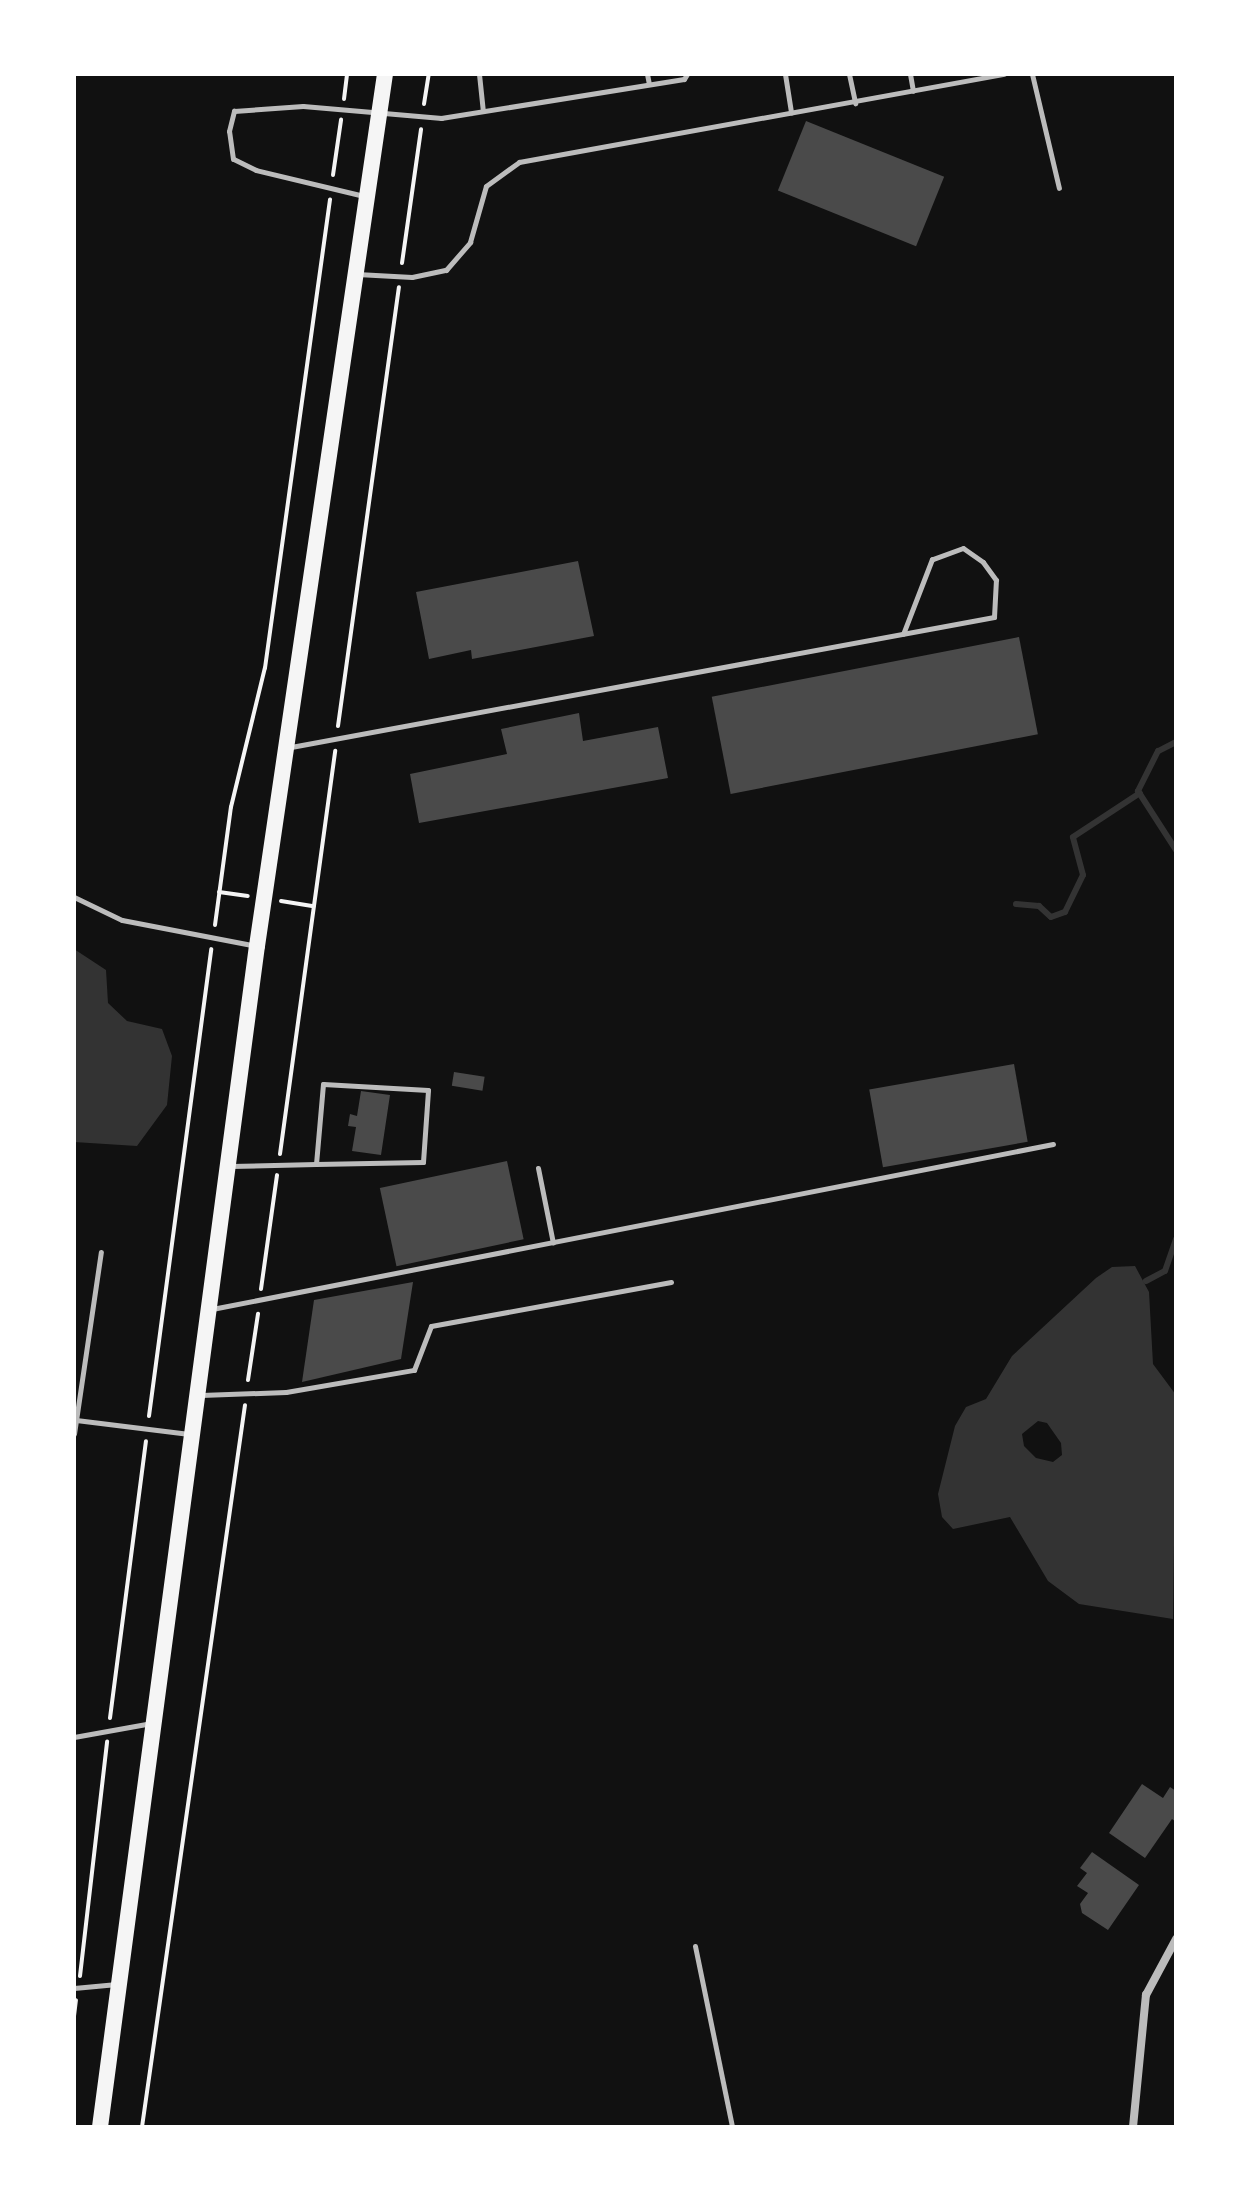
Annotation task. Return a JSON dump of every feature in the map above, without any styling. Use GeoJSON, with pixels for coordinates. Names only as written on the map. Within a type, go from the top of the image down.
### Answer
{"type":"FeatureCollection","features":[{"type":"Feature","properties":{"kind":"main road"},"geometry":{"type":"LineString","coordinates":[[100,2127],[200,1395],[257,946],[385,74]]}},
{"type":"Feature","properties":{"kind":"street"},"geometry":{"type":"LineString","coordinates":[[1133,2127],[1146,1995],[1176,1939]]}},
{"type":"Feature","properties":{"kind":"lane"},"geometry":{"type":"LineString","coordinates":[[479,74],[483,111]]}},
{"type":"Feature","properties":{"kind":"lane"},"geometry":{"type":"LineString","coordinates":[[647,74],[649,84]]}},
{"type":"Feature","properties":{"kind":"lane"},"geometry":{"type":"LineString","coordinates":[[367,197],[256,170],[233,159],[229,131],[234,111],[264,106],[423,116],[483,111],[649,84],[687,74]]}},
{"type":"Feature","properties":{"kind":"lane"},"geometry":{"type":"LineString","coordinates":[[785,74],[791,113]]}},
{"type":"Feature","properties":{"kind":"lane"},"geometry":{"type":"LineString","coordinates":[[849,74],[855,103]]}},
{"type":"Feature","properties":{"kind":"lane"},"geometry":{"type":"LineString","coordinates":[[910,74],[913,91]]}},
{"type":"Feature","properties":{"kind":"lane"},"geometry":{"type":"LineString","coordinates":[[356,274],[432,276],[460,260],[486,186],[519,162],[855,103],[974,76],[1004,74]]}},
{"type":"Feature","properties":{"kind":"lane"},"geometry":{"type":"LineString","coordinates":[[1032,74],[1059,188]]}},
{"type":"Feature","properties":{"kind":"lane"},"geometry":{"type":"LineString","coordinates":[[286,748],[337,739],[903,634],[994,617],[996,580],[983,562],[963,548],[932,559],[903,634]]}},
{"type":"Feature","properties":{"kind":"lane"},"geometry":{"type":"LineString","coordinates":[[74,897],[122,920],[257,946]]}},
{"type":"Feature","properties":{"kind":"lane"},"geometry":{"type":"LineString","coordinates":[[230,1166],[423,1162],[428,1090],[323,1084],[316,1164]]}},
{"type":"Feature","properties":{"kind":"lane"},"geometry":{"type":"LineString","coordinates":[[211,1309],[1053,1144]]}},
{"type":"Feature","properties":{"kind":"lane"},"geometry":{"type":"LineString","coordinates":[[538,1168],[553,1243]]}},
{"type":"Feature","properties":{"kind":"lane"},"geometry":{"type":"LineString","coordinates":[[74,1434],[101,1252]]}},
{"type":"Feature","properties":{"kind":"lane"},"geometry":{"type":"LineString","coordinates":[[200,1395],[286,1392],[414,1370],[431,1326],[671,1282]]}},
{"type":"Feature","properties":{"kind":"lane"},"geometry":{"type":"LineString","coordinates":[[76,1420],[194,1435]]}},
{"type":"Feature","properties":{"kind":"lane"},"geometry":{"type":"LineString","coordinates":[[74,1737],[156,1722]]}},
{"type":"Feature","properties":{"kind":"lane"},"geometry":{"type":"LineString","coordinates":[[695,1946],[732,2127]]}},
{"type":"Feature","properties":{"kind":"lane"},"geometry":{"type":"LineString","coordinates":[[76,1988],[120,1984]]}},
{"type":"Feature","properties":{"kind":"path"},"geometry":{"type":"LineString","coordinates":[[74,2016],[108,1731],[231,807],[265,668],[347,74]]}},
{"type":"Feature","properties":{"kind":"path"},"geometry":{"type":"LineString","coordinates":[[142,2127],[279,1165],[429,74]]}},
{"type":"Feature","properties":{"kind":"shaded area"},"geometry":{"type":"Polygon","coordinates":[[[74,949],[106,970],[108,1003],[127,1021],[162,1029],[172,1056],[167,1105],[137,1146],[74,1142],[74,949]]]}},
{"type":"Feature","properties":{"kind":"shaded area"},"geometry":{"type":"Polygon","coordinates":[[[1135,1266],[1149,1292],[1153,1364],[1176,1395],[1173,1619],[1079,1604],[1048,1581],[1010,1517],[953,1529],[942,1517],[938,1494],[955,1426],[966,1407],[986,1399],[1012,1356],[1096,1278],[1112,1267],[1135,1266]],[[1038,1421],[1022,1434],[1024,1446],[1036,1458],[1053,1462],[1062,1455],[1061,1443],[1047,1423],[1038,1421]]]}},
{"type":"Feature","properties":{"kind":"building"},"geometry":{"type":"Polygon","coordinates":[[[806,121],[944,177],[916,246],[778,191],[806,121]]]}},
{"type":"Feature","properties":{"kind":"building"},"geometry":{"type":"Polygon","coordinates":[[[578,561],[594,636],[472,659],[471,650],[429,659],[416,592],[578,561]]]}},
{"type":"Feature","properties":{"kind":"building"},"geometry":{"type":"Polygon","coordinates":[[[1019,637],[1038,734],[731,794],[712,697],[1019,637]]]}},
{"type":"Feature","properties":{"kind":"building"},"geometry":{"type":"Polygon","coordinates":[[[579,713],[583,741],[658,727],[668,778],[419,823],[410,774],[507,754],[501,729],[579,713]]]}},
{"type":"Feature","properties":{"kind":"building"},"geometry":{"type":"Polygon","coordinates":[[[1014,1064],[1028,1142],[883,1167],[869,1090],[1014,1064]]]}},
{"type":"Feature","properties":{"kind":"building"},"geometry":{"type":"Polygon","coordinates":[[[454,1072],[485,1077],[482,1091],[452,1086],[454,1072]]]}},
{"type":"Feature","properties":{"kind":"building"},"geometry":{"type":"Polygon","coordinates":[[[361,1091],[390,1095],[381,1155],[352,1151],[356,1127],[348,1126],[350,1114],[357,1116],[361,1091]]]}},
{"type":"Feature","properties":{"kind":"building"},"geometry":{"type":"Polygon","coordinates":[[[507,1161],[524,1239],[396,1266],[380,1188],[507,1161]]]}},
{"type":"Feature","properties":{"kind":"building"},"geometry":{"type":"Polygon","coordinates":[[[413,1282],[401,1359],[302,1382],[314,1300],[413,1282]]]}},
{"type":"Feature","properties":{"kind":"building"},"geometry":{"type":"Polygon","coordinates":[[[1142,1784],[1163,1798],[1170,1787],[1176,1791],[1176,1822],[1172,1819],[1145,1858],[1109,1833],[1142,1784]]]}},
{"type":"Feature","properties":{"kind":"building"},"geometry":{"type":"Polygon","coordinates":[[[1092,1852],[1139,1885],[1108,1930],[1082,1913],[1080,1904],[1088,1893],[1077,1886],[1087,1873],[1080,1868],[1092,1852]]]}},
{"type":"Feature","properties":{"kind":"waterway"},"geometry":{"type":"LineString","coordinates":[[1176,742],[1158,751],[1138,791],[1176,850]]}},
{"type":"Feature","properties":{"kind":"waterway"},"geometry":{"type":"LineString","coordinates":[[1016,904],[1039,906],[1051,917],[1065,912],[1083,875],[1073,837],[1140,793]]}},
{"type":"Feature","properties":{"kind":"waterway"},"geometry":{"type":"LineString","coordinates":[[1146,1281],[1165,1271],[1176,1239]]}}]}
